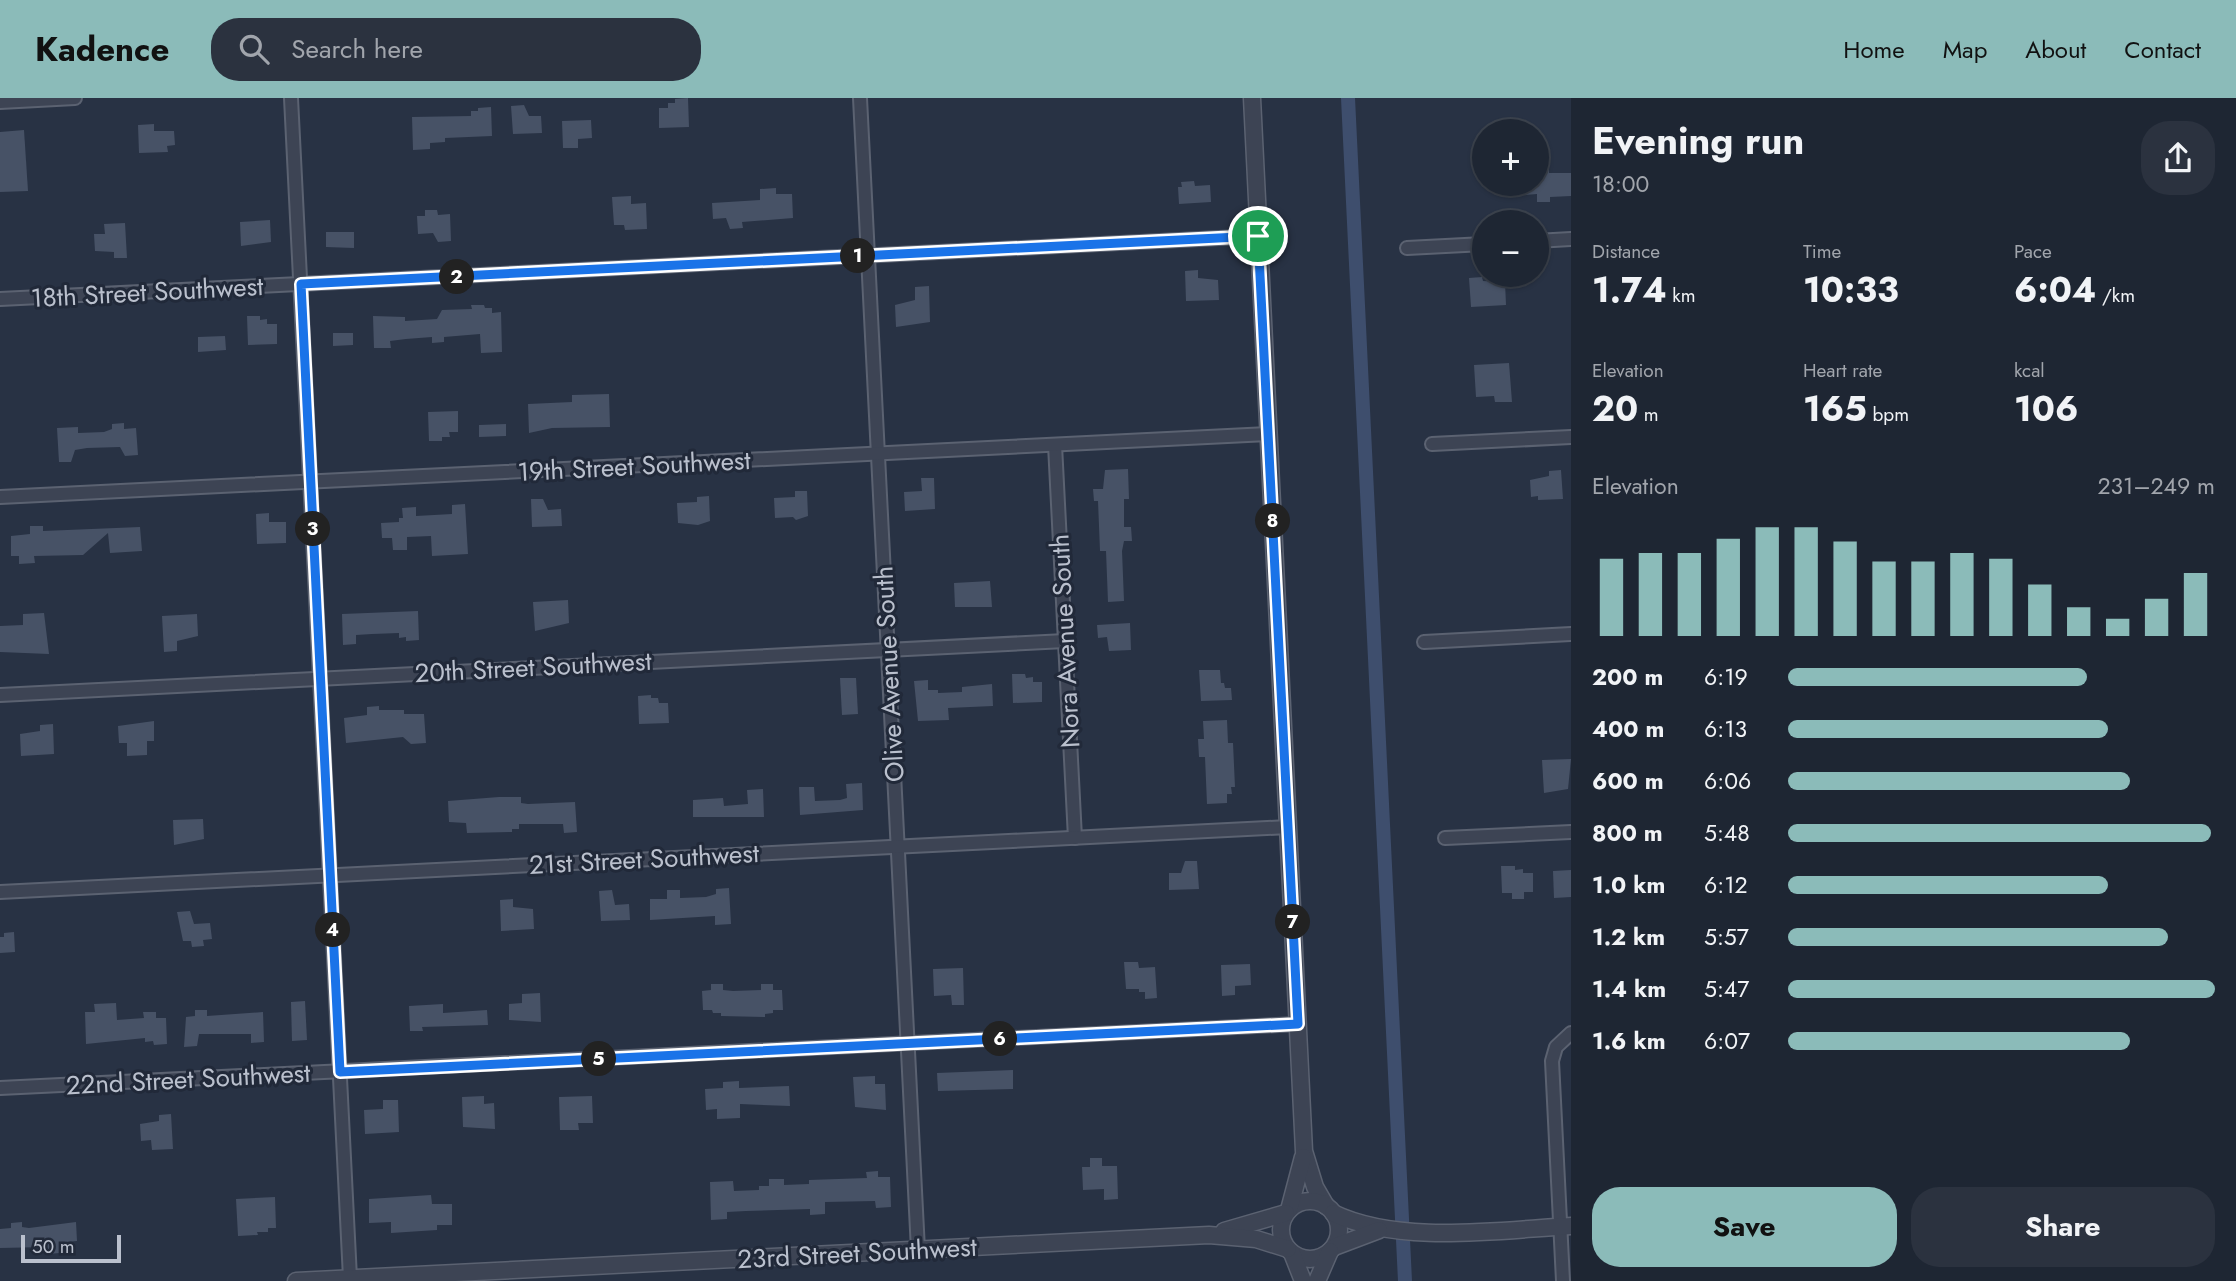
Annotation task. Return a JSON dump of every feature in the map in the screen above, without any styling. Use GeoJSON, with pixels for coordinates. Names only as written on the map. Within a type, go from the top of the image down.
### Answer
{"type":"FeatureCollection","features":[{"type":"Feature","properties":{"kind":"street"},"geometry":{"type":"LineString","coordinates":[[0,102],[75,98]]}},
{"type":"Feature","properties":{"kind":"street"},"geometry":{"type":"LineString","coordinates":[[291,98],[350,1278]]}},
{"type":"Feature","properties":{"kind":"street","name":"Olive Avenue South"},"geometry":{"type":"LineString","coordinates":[[860,98],[918,1250]]}},
{"type":"Feature","properties":{"kind":"street"},"geometry":{"type":"LineString","coordinates":[[1252,98],[1304,1151],[1315,1187],[1330,1209],[1339,1230],[1317,1281]]}},
{"type":"Feature","properties":{"kind":"street","name":"18th Street Southwest"},"geometry":{"type":"LineString","coordinates":[[0,299],[1258,236]]}},
{"type":"Feature","properties":{"kind":"street"},"geometry":{"type":"LineString","coordinates":[[1549,240],[1571,239]]}},
{"type":"Feature","properties":{"kind":"street"},"geometry":{"type":"LineString","coordinates":[[1407,248],[1472,245]]}},
{"type":"Feature","properties":{"kind":"street","name":"19th Street Southwest"},"geometry":{"type":"LineString","coordinates":[[0,497],[1268,434]]}},
{"type":"Feature","properties":{"kind":"street"},"geometry":{"type":"LineString","coordinates":[[1432,444],[1571,437]]}},
{"type":"Feature","properties":{"kind":"street","name":"Nora Avenue South"},"geometry":{"type":"LineString","coordinates":[[1055,445],[1075,838]]}},
{"type":"Feature","properties":{"kind":"street"},"geometry":{"type":"LineString","coordinates":[[1424,642],[1571,634]]}},
{"type":"Feature","properties":{"kind":"street","name":"20th Street Southwest"},"geometry":{"type":"LineString","coordinates":[[0,695],[1065,641]]}},
{"type":"Feature","properties":{"kind":"street","name":"21st Street Southwest"},"geometry":{"type":"LineString","coordinates":[[0,892],[1288,827]]}},
{"type":"Feature","properties":{"kind":"street"},"geometry":{"type":"LineString","coordinates":[[1445,838],[1571,832]]}},
{"type":"Feature","properties":{"kind":"street","name":"22nd Street Southwest"},"geometry":{"type":"LineString","coordinates":[[0,1088],[1298,1024]]}},
{"type":"Feature","properties":{"kind":"street"},"geometry":{"type":"LineString","coordinates":[[1563,1281],[1566,1226],[1552,1061],[1556,1047],[1571,1033]]}},
{"type":"Feature","properties":{"kind":"street"},"geometry":{"type":"LineString","coordinates":[[1303,1281],[1281,1227],[1304,1151]]}},
{"type":"Feature","properties":{"kind":"street"},"geometry":{"type":"LineString","coordinates":[[1288,1211],[1311,1201],[1356,1224],[1384,1230],[1566,1226]]}},
{"type":"Feature","properties":{"kind":"street","name":"23rd Street Southwest"},"geometry":{"type":"LineString","coordinates":[[1209,1236],[1288,1211]]}},
{"type":"Feature","properties":{"kind":"street"},"geometry":{"type":"LineString","coordinates":[[1290,1251],[1307,1259],[1384,1230]]}},
{"type":"Feature","properties":{"kind":"street","name":"23rd Street Southwest"},"geometry":{"type":"LineString","coordinates":[[296,1281],[1209,1236],[1255,1239],[1290,1251]]}},
{"type":"Feature","properties":{"kind":"building"},"geometry":{"type":"Polygon","coordinates":[[[688,98],[689,127],[659,128],[659,108],[668,108],[668,103],[675,103],[675,99],[688,98]]]}},
{"type":"Feature","properties":{"kind":"building"},"geometry":{"type":"Polygon","coordinates":[[[524,105],[529,116],[541,116],[542,133],[513,134],[511,106],[524,105]]]}},
{"type":"Feature","properties":{"kind":"building"},"geometry":{"type":"Polygon","coordinates":[[[491,107],[492,136],[445,138],[445,142],[430,143],[430,149],[413,150],[412,117],[471,116],[471,111],[491,107]]]}},
{"type":"Feature","properties":{"kind":"building"},"geometry":{"type":"Polygon","coordinates":[[[591,120],[592,138],[578,139],[578,148],[563,148],[562,121],[591,120]]]}},
{"type":"Feature","properties":{"kind":"building"},"geometry":{"type":"Polygon","coordinates":[[[154,124],[154,131],[174,131],[175,145],[167,146],[168,152],[139,153],[138,125],[154,124]]]}},
{"type":"Feature","properties":{"kind":"building"},"geometry":{"type":"Polygon","coordinates":[[[24,130],[28,191],[0,192],[0,132],[24,130]]]}},
{"type":"Feature","properties":{"kind":"building"},"geometry":{"type":"Polygon","coordinates":[[[1549,173],[1571,173],[1571,196],[1550,197],[1550,202],[1537,202],[1537,196],[1549,196],[1549,173]]]}},
{"type":"Feature","properties":{"kind":"building"},"geometry":{"type":"Polygon","coordinates":[[[1194,181],[1195,186],[1210,185],[1211,202],[1179,204],[1178,187],[1182,187],[1181,182],[1194,181]]]}},
{"type":"Feature","properties":{"kind":"building"},"geometry":{"type":"Polygon","coordinates":[[[776,188],[776,194],[792,194],[793,218],[742,222],[743,228],[730,229],[726,218],[713,219],[712,203],[760,200],[760,189],[776,188]]]}},
{"type":"Feature","properties":{"kind":"building"},"geometry":{"type":"Polygon","coordinates":[[[631,196],[631,204],[646,203],[647,229],[625,230],[624,225],[614,225],[612,197],[631,196]]]}},
{"type":"Feature","properties":{"kind":"building"},"geometry":{"type":"Polygon","coordinates":[[[425,210],[437,210],[438,215],[450,214],[451,241],[438,242],[433,233],[418,234],[417,216],[425,216],[425,210]]]}},
{"type":"Feature","properties":{"kind":"building"},"geometry":{"type":"Polygon","coordinates":[[[270,220],[271,242],[241,246],[240,222],[270,220]]]}},
{"type":"Feature","properties":{"kind":"building"},"geometry":{"type":"Polygon","coordinates":[[[125,223],[127,258],[114,258],[114,252],[95,251],[94,234],[105,234],[104,224],[125,223]]]}},
{"type":"Feature","properties":{"kind":"building"},"geometry":{"type":"Polygon","coordinates":[[[326,232],[354,232],[354,248],[326,247],[326,232]]]}},
{"type":"Feature","properties":{"kind":"building"},"geometry":{"type":"Polygon","coordinates":[[[1198,270],[1198,278],[1218,280],[1219,300],[1186,301],[1185,271],[1198,270]]]}},
{"type":"Feature","properties":{"kind":"building"},"geometry":{"type":"Polygon","coordinates":[[[1469,278],[1472,278],[1472,287],[1505,287],[1506,305],[1471,307],[1469,278]]]}},
{"type":"Feature","properties":{"kind":"building"},"geometry":{"type":"Polygon","coordinates":[[[929,286],[930,322],[896,327],[895,305],[915,300],[915,287],[929,286]]]}},
{"type":"Feature","properties":{"kind":"building"},"geometry":{"type":"Polygon","coordinates":[[[471,305],[492,308],[492,313],[501,312],[502,352],[481,353],[480,334],[444,337],[444,342],[432,343],[432,337],[390,341],[391,348],[374,348],[373,316],[405,317],[405,321],[437,319],[442,310],[472,309],[471,305]]]}},
{"type":"Feature","properties":{"kind":"building"},"geometry":{"type":"Polygon","coordinates":[[[247,316],[260,316],[260,320],[267,319],[267,324],[277,324],[277,344],[248,345],[247,316]]]}},
{"type":"Feature","properties":{"kind":"building"},"geometry":{"type":"Polygon","coordinates":[[[333,333],[353,333],[353,345],[333,346],[333,333]]]}},
{"type":"Feature","properties":{"kind":"building"},"geometry":{"type":"Polygon","coordinates":[[[225,336],[226,350],[198,352],[198,337],[225,336]]]}},
{"type":"Feature","properties":{"kind":"building"},"geometry":{"type":"Polygon","coordinates":[[[1509,363],[1512,402],[1495,402],[1494,396],[1476,397],[1474,365],[1509,363]]]}},
{"type":"Feature","properties":{"kind":"building"},"geometry":{"type":"Polygon","coordinates":[[[609,394],[610,427],[552,428],[529,433],[528,404],[572,402],[572,395],[609,394]]]}},
{"type":"Feature","properties":{"kind":"building"},"geometry":{"type":"Polygon","coordinates":[[[458,411],[458,432],[449,432],[450,437],[442,437],[442,441],[429,441],[428,412],[458,411]]]}},
{"type":"Feature","properties":{"kind":"building"},"geometry":{"type":"Polygon","coordinates":[[[124,423],[124,429],[136,428],[138,455],[125,456],[120,447],[87,448],[75,450],[71,462],[59,462],[57,428],[78,427],[78,433],[104,432],[112,429],[112,424],[124,423]]]}},
{"type":"Feature","properties":{"kind":"building"},"geometry":{"type":"Polygon","coordinates":[[[506,424],[506,436],[479,437],[479,425],[506,424]]]}},
{"type":"Feature","properties":{"kind":"building"},"geometry":{"type":"Polygon","coordinates":[[[1128,469],[1129,499],[1124,499],[1124,527],[1131,527],[1132,541],[1124,541],[1122,551],[1124,601],[1108,602],[1106,551],[1100,551],[1098,501],[1094,501],[1093,489],[1103,489],[1105,470],[1128,469]]]}},
{"type":"Feature","properties":{"kind":"building"},"geometry":{"type":"Polygon","coordinates":[[[1561,470],[1563,499],[1538,500],[1538,496],[1531,497],[1530,480],[1549,476],[1549,471],[1561,470]]]}},
{"type":"Feature","properties":{"kind":"building"},"geometry":{"type":"Polygon","coordinates":[[[921,478],[934,478],[935,509],[905,511],[904,492],[922,491],[921,478]]]}},
{"type":"Feature","properties":{"kind":"building"},"geometry":{"type":"Polygon","coordinates":[[[795,491],[807,491],[808,516],[796,520],[793,517],[775,518],[774,498],[795,497],[795,491]]]}},
{"type":"Feature","properties":{"kind":"building"},"geometry":{"type":"Polygon","coordinates":[[[709,496],[710,521],[698,525],[678,523],[677,503],[697,502],[697,497],[709,496]]]}},
{"type":"Feature","properties":{"kind":"building"},"geometry":{"type":"Polygon","coordinates":[[[531,499],[543,499],[548,510],[561,509],[562,526],[532,527],[531,499]]]}},
{"type":"Feature","properties":{"kind":"building"},"geometry":{"type":"Polygon","coordinates":[[[465,504],[468,554],[432,556],[431,536],[407,537],[407,550],[393,550],[392,538],[382,538],[381,523],[399,522],[399,518],[403,518],[402,508],[416,507],[416,516],[452,514],[452,505],[465,504]]]}},
{"type":"Feature","properties":{"kind":"building"},"geometry":{"type":"Polygon","coordinates":[[[269,513],[269,522],[286,522],[286,543],[257,544],[256,514],[269,513]]]}},
{"type":"Feature","properties":{"kind":"building"},"geometry":{"type":"Polygon","coordinates":[[[30,526],[43,526],[43,531],[140,527],[142,551],[110,553],[108,533],[83,555],[34,556],[35,563],[19,564],[19,556],[11,556],[11,536],[30,534],[30,526]]]}},
{"type":"Feature","properties":{"kind":"building"},"geometry":{"type":"Polygon","coordinates":[[[990,581],[992,607],[955,607],[954,583],[990,581]]]}},
{"type":"Feature","properties":{"kind":"building"},"geometry":{"type":"Polygon","coordinates":[[[568,600],[569,623],[535,631],[533,602],[568,600]]]}},
{"type":"Feature","properties":{"kind":"building"},"geometry":{"type":"Polygon","coordinates":[[[418,611],[419,640],[406,641],[406,637],[399,638],[399,633],[356,635],[356,644],[343,645],[342,614],[418,611]]]}},
{"type":"Feature","properties":{"kind":"building"},"geometry":{"type":"Polygon","coordinates":[[[44,613],[49,654],[0,652],[0,626],[23,625],[23,614],[44,613]]]}},
{"type":"Feature","properties":{"kind":"building"},"geometry":{"type":"Polygon","coordinates":[[[197,614],[198,636],[177,641],[177,651],[164,652],[162,616],[197,614]]]}},
{"type":"Feature","properties":{"kind":"building"},"geometry":{"type":"Polygon","coordinates":[[[1130,623],[1131,650],[1109,651],[1107,637],[1098,638],[1097,625],[1130,623]]]}},
{"type":"Feature","properties":{"kind":"building"},"geometry":{"type":"Polygon","coordinates":[[[1199,670],[1220,670],[1221,683],[1224,683],[1225,688],[1231,688],[1232,700],[1201,701],[1199,670]]]}},
{"type":"Feature","properties":{"kind":"building"},"geometry":{"type":"Polygon","coordinates":[[[1012,674],[1025,674],[1026,678],[1033,677],[1033,682],[1042,682],[1042,702],[1013,703],[1012,674]]]}},
{"type":"Feature","properties":{"kind":"building"},"geometry":{"type":"Polygon","coordinates":[[[840,678],[856,678],[858,714],[842,715],[840,678]]]}},
{"type":"Feature","properties":{"kind":"building"},"geometry":{"type":"Polygon","coordinates":[[[928,680],[928,690],[938,690],[938,693],[962,692],[962,687],[992,684],[993,706],[948,708],[949,720],[918,721],[914,681],[928,680]]]}},
{"type":"Feature","properties":{"kind":"building"},"geometry":{"type":"Polygon","coordinates":[[[651,695],[651,698],[658,698],[659,703],[668,703],[669,723],[639,724],[638,696],[651,695]]]}},
{"type":"Feature","properties":{"kind":"building"},"geometry":{"type":"Polygon","coordinates":[[[379,706],[379,710],[404,710],[404,714],[424,714],[426,743],[411,744],[403,737],[346,743],[344,718],[367,715],[367,707],[379,706]]]}},
{"type":"Feature","properties":{"kind":"building"},"geometry":{"type":"Polygon","coordinates":[[[1227,720],[1228,743],[1233,743],[1235,787],[1231,787],[1232,794],[1227,794],[1227,803],[1207,804],[1205,757],[1199,757],[1198,739],[1204,739],[1203,721],[1227,720]]]}},
{"type":"Feature","properties":{"kind":"building"},"geometry":{"type":"Polygon","coordinates":[[[154,721],[154,741],[147,741],[147,755],[127,756],[127,743],[119,743],[118,726],[154,721]]]}},
{"type":"Feature","properties":{"kind":"building"},"geometry":{"type":"Polygon","coordinates":[[[53,724],[54,754],[21,756],[20,734],[40,731],[40,725],[53,724]]]}},
{"type":"Feature","properties":{"kind":"building"},"geometry":{"type":"Polygon","coordinates":[[[1571,759],[1568,789],[1544,793],[1542,760],[1571,759]]]}},
{"type":"Feature","properties":{"kind":"building"},"geometry":{"type":"Polygon","coordinates":[[[862,783],[863,810],[800,815],[799,787],[814,787],[815,801],[840,800],[847,798],[846,784],[862,783]]]}},
{"type":"Feature","properties":{"kind":"building"},"geometry":{"type":"Polygon","coordinates":[[[763,789],[764,817],[693,817],[693,800],[723,798],[724,806],[748,804],[747,790],[763,789]]]}},
{"type":"Feature","properties":{"kind":"building"},"geometry":{"type":"Polygon","coordinates":[[[521,797],[521,803],[528,804],[575,802],[577,832],[564,833],[563,824],[519,824],[519,829],[512,829],[512,832],[467,833],[466,823],[449,822],[448,801],[521,797]]]}},
{"type":"Feature","properties":{"kind":"building"},"geometry":{"type":"Polygon","coordinates":[[[203,819],[204,839],[174,845],[173,820],[203,819]]]}},
{"type":"Feature","properties":{"kind":"building"},"geometry":{"type":"Polygon","coordinates":[[[1185,861],[1197,861],[1199,889],[1169,890],[1169,873],[1181,873],[1185,861]]]}},
{"type":"Feature","properties":{"kind":"building"},"geometry":{"type":"Polygon","coordinates":[[[1501,866],[1515,866],[1515,870],[1523,869],[1523,873],[1533,873],[1533,892],[1524,892],[1524,899],[1512,899],[1512,893],[1502,893],[1501,866]]]}},
{"type":"Feature","properties":{"kind":"building"},"geometry":{"type":"Polygon","coordinates":[[[1571,870],[1571,897],[1554,898],[1553,871],[1571,870]]]}},
{"type":"Feature","properties":{"kind":"building"},"geometry":{"type":"Polygon","coordinates":[[[729,888],[731,924],[715,925],[715,916],[650,920],[650,899],[667,899],[667,890],[680,890],[680,898],[706,897],[716,894],[716,889],[729,888]]]}},
{"type":"Feature","properties":{"kind":"building"},"geometry":{"type":"Polygon","coordinates":[[[612,890],[615,905],[629,904],[630,920],[601,921],[599,891],[612,890]]]}},
{"type":"Feature","properties":{"kind":"building"},"geometry":{"type":"Polygon","coordinates":[[[513,899],[513,907],[533,909],[534,929],[501,931],[500,900],[513,899]]]}},
{"type":"Feature","properties":{"kind":"building"},"geometry":{"type":"Polygon","coordinates":[[[190,911],[194,924],[210,923],[212,939],[203,940],[204,946],[192,947],[191,941],[183,941],[177,912],[190,911]]]}},
{"type":"Feature","properties":{"kind":"building"},"geometry":{"type":"Polygon","coordinates":[[[14,932],[15,952],[0,953],[0,937],[4,937],[4,933],[14,932]]]}},
{"type":"Feature","properties":{"kind":"building"},"geometry":{"type":"Polygon","coordinates":[[[1124,962],[1138,962],[1139,968],[1155,967],[1157,998],[1145,999],[1145,992],[1126,989],[1124,962]]]}},
{"type":"Feature","properties":{"kind":"building"},"geometry":{"type":"Polygon","coordinates":[[[1250,964],[1251,985],[1235,986],[1235,995],[1222,996],[1221,965],[1250,964]]]}},
{"type":"Feature","properties":{"kind":"building"},"geometry":{"type":"Polygon","coordinates":[[[963,968],[964,1005],[952,1005],[951,995],[934,996],[933,969],[963,968]]]}},
{"type":"Feature","properties":{"kind":"building"},"geometry":{"type":"Polygon","coordinates":[[[711,984],[723,984],[723,990],[733,991],[761,990],[761,984],[773,984],[773,990],[782,990],[783,1010],[773,1010],[773,1013],[765,1014],[765,1017],[721,1016],[721,1013],[713,1013],[712,1010],[703,1010],[702,991],[711,990],[711,984]]]}},
{"type":"Feature","properties":{"kind":"building"},"geometry":{"type":"Polygon","coordinates":[[[540,993],[541,1022],[509,1020],[509,1004],[522,1003],[522,994],[540,993]]]}},
{"type":"Feature","properties":{"kind":"building"},"geometry":{"type":"Polygon","coordinates":[[[305,1001],[307,1040],[292,1041],[291,1002],[305,1001]]]}},
{"type":"Feature","properties":{"kind":"building"},"geometry":{"type":"Polygon","coordinates":[[[116,1003],[117,1020],[144,1018],[143,1012],[156,1012],[156,1018],[166,1018],[167,1044],[154,1045],[153,1041],[145,1042],[145,1038],[86,1044],[85,1012],[95,1012],[94,1004],[116,1003]]]}},
{"type":"Feature","properties":{"kind":"building"},"geometry":{"type":"Polygon","coordinates":[[[443,1004],[443,1013],[487,1010],[488,1025],[422,1027],[423,1031],[410,1031],[409,1006],[443,1004]]]}},
{"type":"Feature","properties":{"kind":"building"},"geometry":{"type":"Polygon","coordinates":[[[195,1010],[207,1010],[207,1016],[263,1012],[264,1042],[251,1043],[251,1034],[199,1034],[197,1046],[184,1047],[186,1017],[195,1016],[195,1010]]]}},
{"type":"Feature","properties":{"kind":"building"},"geometry":{"type":"Polygon","coordinates":[[[1013,1070],[1013,1089],[938,1091],[937,1073],[1013,1070]]]}},
{"type":"Feature","properties":{"kind":"building"},"geometry":{"type":"Polygon","coordinates":[[[875,1076],[875,1084],[885,1084],[886,1110],[855,1107],[853,1077],[875,1076]]]}},
{"type":"Feature","properties":{"kind":"building"},"geometry":{"type":"Polygon","coordinates":[[[739,1081],[739,1088],[789,1086],[790,1106],[740,1104],[740,1118],[717,1119],[717,1109],[706,1110],[705,1089],[723,1088],[723,1082],[739,1081]]]}},
{"type":"Feature","properties":{"kind":"building"},"geometry":{"type":"Polygon","coordinates":[[[484,1096],[484,1104],[494,1103],[495,1129],[463,1127],[462,1097],[484,1096]]]}},
{"type":"Feature","properties":{"kind":"building"},"geometry":{"type":"Polygon","coordinates":[[[592,1096],[593,1123],[578,1123],[579,1130],[560,1130],[559,1097],[592,1096]]]}},
{"type":"Feature","properties":{"kind":"building"},"geometry":{"type":"Polygon","coordinates":[[[383,1100],[398,1100],[399,1132],[365,1134],[364,1110],[383,1109],[383,1100]]]}},
{"type":"Feature","properties":{"kind":"building"},"geometry":{"type":"Polygon","coordinates":[[[171,1114],[173,1149],[152,1150],[151,1140],[141,1141],[140,1124],[159,1121],[159,1115],[171,1114]]]}},
{"type":"Feature","properties":{"kind":"building"},"geometry":{"type":"Polygon","coordinates":[[[1090,1158],[1102,1158],[1102,1166],[1117,1166],[1118,1199],[1104,1200],[1104,1189],[1083,1190],[1082,1167],[1090,1167],[1090,1158]]]}},
{"type":"Feature","properties":{"kind":"building"},"geometry":{"type":"Polygon","coordinates":[[[878,1171],[878,1177],[890,1177],[891,1207],[876,1208],[875,1201],[825,1202],[825,1214],[810,1215],[810,1209],[727,1212],[727,1219],[711,1220],[710,1182],[733,1181],[734,1191],[759,1190],[759,1186],[769,1186],[769,1179],[784,1179],[784,1185],[809,1184],[809,1180],[867,1178],[866,1172],[878,1171]]]}},
{"type":"Feature","properties":{"kind":"building"},"geometry":{"type":"Polygon","coordinates":[[[431,1195],[432,1204],[452,1204],[452,1225],[437,1225],[437,1230],[391,1233],[391,1222],[369,1223],[369,1199],[431,1195]]]}},
{"type":"Feature","properties":{"kind":"building"},"geometry":{"type":"Polygon","coordinates":[[[275,1197],[276,1228],[268,1228],[268,1232],[257,1232],[258,1235],[238,1236],[236,1199],[275,1197]]]}},
{"type":"Feature","properties":{"kind":"building"},"geometry":{"type":"Polygon","coordinates":[[[22,1222],[22,1227],[29,1228],[76,1222],[77,1241],[65,1242],[60,1253],[47,1254],[46,1247],[0,1248],[0,1229],[11,1228],[11,1223],[22,1222]]]}},
{"type":"Feature","properties":{"kind":"waterway"},"geometry":{"type":"LineString","coordinates":[[1348,98],[1405,1281]]}},
{"type":"Feature","properties":{"kind":"route"},"geometry":{"type":"LineString","coordinates":[[1258,236],[1298,1024],[340,1072],[301,284],[1258,236]]}}]}
